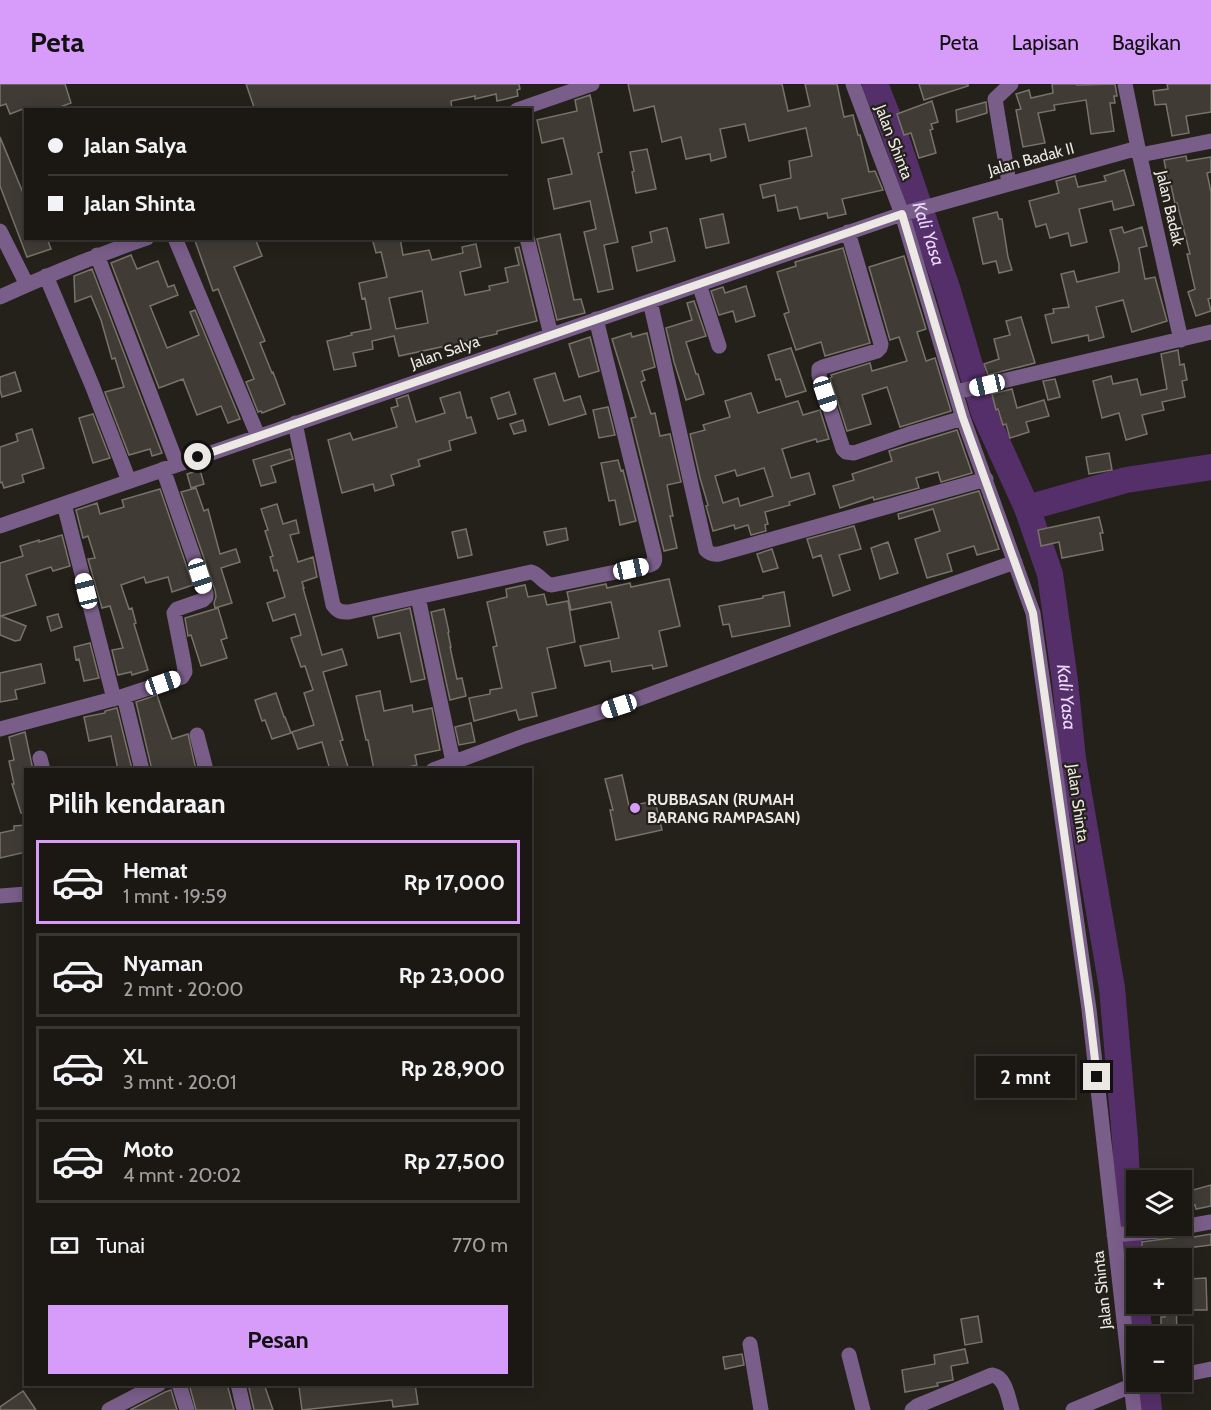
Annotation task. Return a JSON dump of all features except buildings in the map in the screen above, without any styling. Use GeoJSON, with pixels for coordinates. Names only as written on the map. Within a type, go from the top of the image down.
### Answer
{"type":"FeatureCollection","features":[{"type":"Feature","properties":{"kind":"street"},"geometry":{"type":"LineString","coordinates":[[523,108],[592,84]]}},
{"type":"Feature","properties":{"kind":"street","name":"Jalan Shinta"},"geometry":{"type":"LineString","coordinates":[[853,84],[907,212],[963,418],[1033,613],[1135,1326]]}},
{"type":"Feature","properties":{"kind":"street"},"geometry":{"type":"LineString","coordinates":[[1010,183],[995,98],[1011,84]]}},
{"type":"Feature","properties":{"kind":"street","name":"Jalan Badak"},"geometry":{"type":"LineString","coordinates":[[1125,84],[1181,340]]}},
{"type":"Feature","properties":{"kind":"street","name":"Jalan Badak II"},"geometry":{"type":"LineString","coordinates":[[907,212],[1010,183],[1139,152],[1211,141]]}},
{"type":"Feature","properties":{"kind":"street","name":"Jalan Salya"},"geometry":{"type":"LineString","coordinates":[[0,526],[907,212]]}},
{"type":"Feature","properties":{"kind":"street"},"geometry":{"type":"LineString","coordinates":[[849,232],[881,344],[877,351],[819,369],[843,449],[854,453],[963,418]]}},
{"type":"Feature","properties":{"kind":"street"},"geometry":{"type":"LineString","coordinates":[[1,234],[27,285]]}},
{"type":"Feature","properties":{"kind":"street"},"geometry":{"type":"LineString","coordinates":[[0,297],[97,255],[141,240]]}},
{"type":"Feature","properties":{"kind":"street"},"geometry":{"type":"LineString","coordinates":[[176,240],[258,436]]}},
{"type":"Feature","properties":{"kind":"street"},"geometry":{"type":"LineString","coordinates":[[527,240],[551,335]]}},
{"type":"Feature","properties":{"kind":"street"},"geometry":{"type":"LineString","coordinates":[[1,725],[119,698],[182,676],[185,672],[184,664],[174,613],[177,609],[206,597],[170,466],[97,255]]}},
{"type":"Feature","properties":{"kind":"street"},"geometry":{"type":"LineString","coordinates":[[46,276],[129,481]]}},
{"type":"Feature","properties":{"kind":"street"},"geometry":{"type":"LineString","coordinates":[[699,284],[719,346]]}},
{"type":"Feature","properties":{"kind":"street"},"geometry":{"type":"LineString","coordinates":[[650,301],[706,550],[709,553],[719,554],[986,479]]}},
{"type":"Feature","properties":{"kind":"street"},"geometry":{"type":"LineString","coordinates":[[295,423],[333,605],[341,612],[531,573],[536,573],[547,584],[552,585],[653,564],[654,553],[596,319]]}},
{"type":"Feature","properties":{"kind":"street"},"geometry":{"type":"LineString","coordinates":[[957,392],[1211,332]]}},
{"type":"Feature","properties":{"kind":"street"},"geometry":{"type":"LineString","coordinates":[[64,504],[141,768]]}},
{"type":"Feature","properties":{"kind":"street"},"geometry":{"type":"LineString","coordinates":[[438,768],[524,736],[619,706],[1015,562]]}},
{"type":"Feature","properties":{"kind":"street"},"geometry":{"type":"LineString","coordinates":[[418,597],[453,762]]}},
{"type":"Feature","properties":{"kind":"street"},"geometry":{"type":"LineString","coordinates":[[197,735],[205,768]]}},
{"type":"Feature","properties":{"kind":"street"},"geometry":{"type":"LineString","coordinates":[[0,896],[24,894]]}},
{"type":"Feature","properties":{"kind":"street"},"geometry":{"type":"LineString","coordinates":[[1122,1235],[1160,1232],[1211,1222]]}},
{"type":"Feature","properties":{"kind":"street"},"geometry":{"type":"LineString","coordinates":[[750,1344],[761,1410]]}},
{"type":"Feature","properties":{"kind":"street"},"geometry":{"type":"LineString","coordinates":[[849,1355],[863,1410]]}},
{"type":"Feature","properties":{"kind":"street"},"geometry":{"type":"LineString","coordinates":[[1192,1373],[1211,1369]]}},
{"type":"Feature","properties":{"kind":"street"},"geometry":{"type":"LineString","coordinates":[[912,1410],[990,1376],[995,1376],[1002,1380],[1012,1410]]}},
{"type":"Feature","properties":{"kind":"street"},"geometry":{"type":"LineString","coordinates":[[109,1410],[127,1405],[156,1386]]}},
{"type":"Feature","properties":{"kind":"street"},"geometry":{"type":"LineString","coordinates":[[180,1386],[187,1410]]}},
{"type":"Feature","properties":{"kind":"street"},"geometry":{"type":"LineString","coordinates":[[238,1386],[244,1410]]}},
{"type":"Feature","properties":{"kind":"street"},"geometry":{"type":"LineString","coordinates":[[1073,1410],[1126,1390]]}},
{"type":"Feature","properties":{"kind":"street","name":"Jalan Shinta"},"geometry":{"type":"LineString","coordinates":[[1134,1410],[1140,1392]]}},
{"type":"Feature","properties":{"kind":"waterway","name":"Kali Yasa"},"geometry":{"type":"LineString","coordinates":[[875,84],[894,132],[948,291],[984,413],[1027,508],[1050,574],[1073,759],[1112,988],[1125,1139],[1131,1260],[1139,1326]]}},
{"type":"Feature","properties":{"kind":"waterway"},"geometry":{"type":"LineString","coordinates":[[1027,508],[1126,480],[1211,467]]}},
{"type":"Feature","properties":{"kind":"waterway","name":"Kali Yasa"},"geometry":{"type":"LineString","coordinates":[[1147,1392],[1149,1410]]}},
{"type":"Feature","properties":{"kind":"place","name":"RUBBASAN (RUMAH BARANG RAMPASAN)"},"geometry":{"type":"Point","coordinates":[635,808]}},
{"type":"Feature","properties":{"kind":"route"},"geometry":{"type":"LineString","coordinates":[[198,457],[902,214],[963,418],[1033,613],[1097,1077]]}}]}
